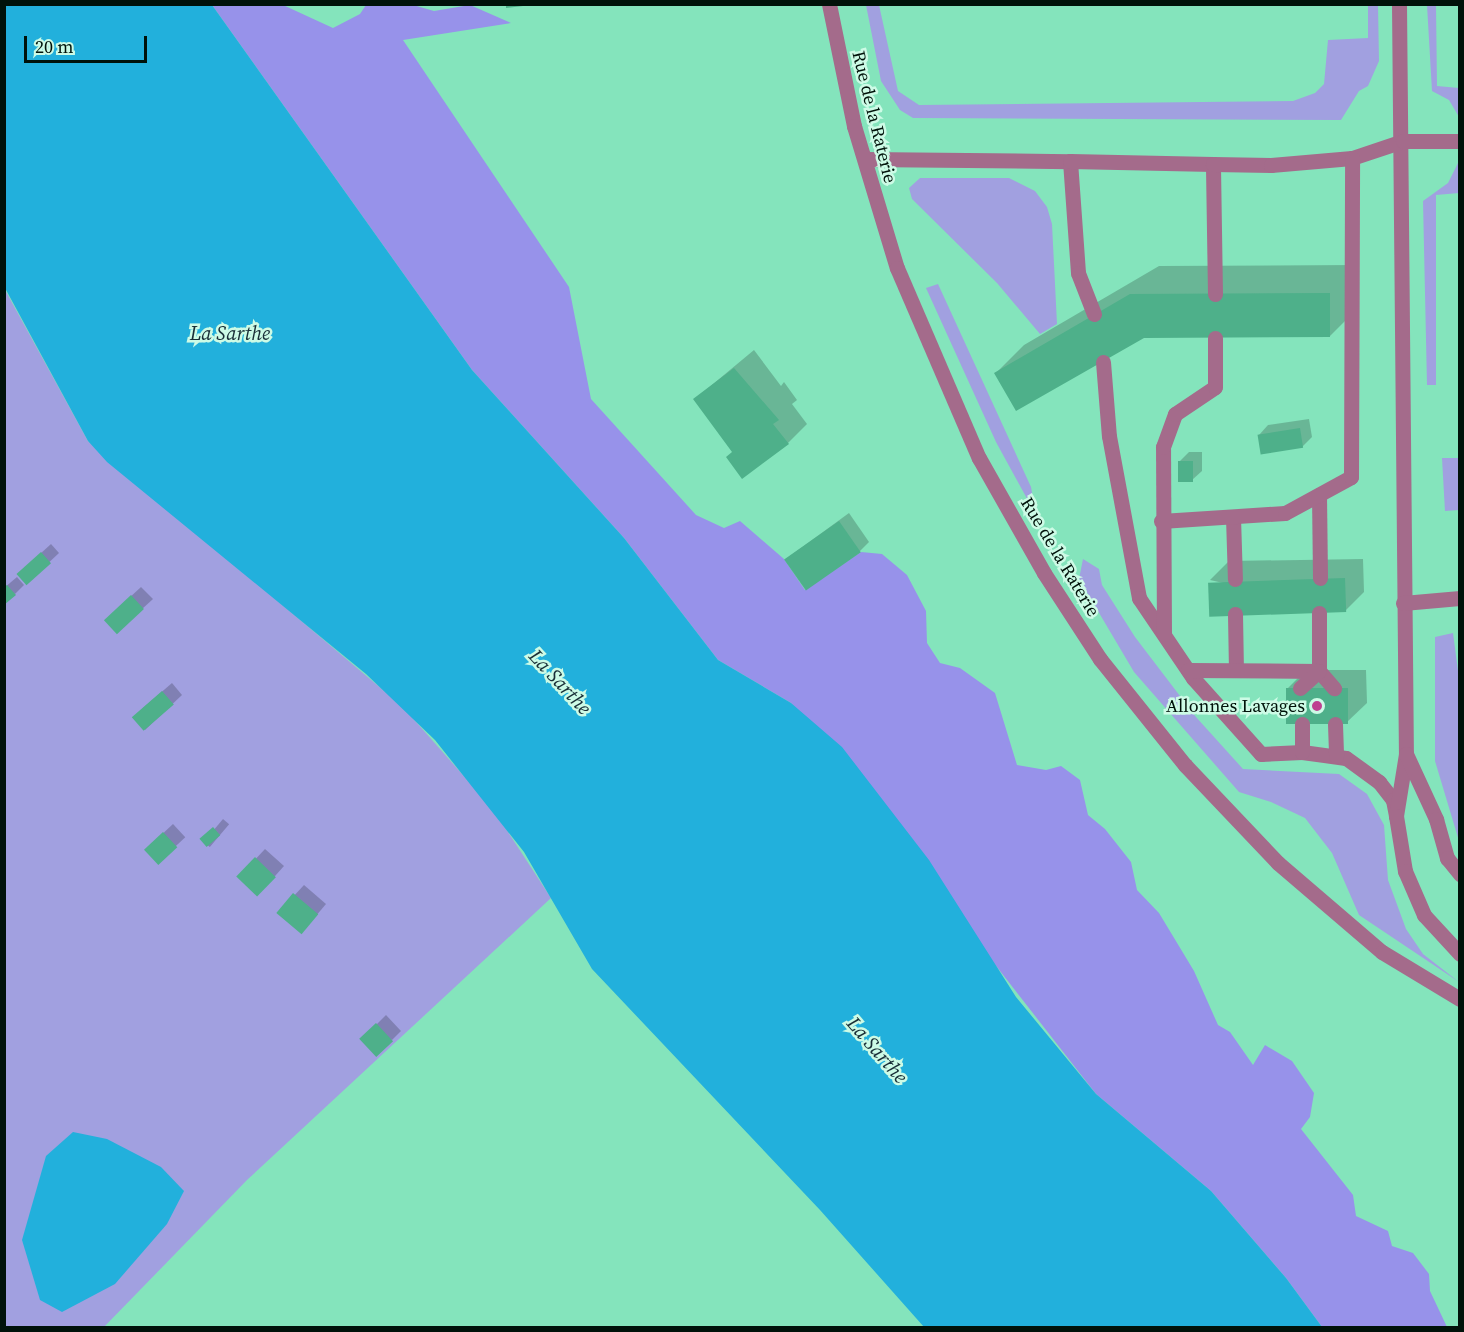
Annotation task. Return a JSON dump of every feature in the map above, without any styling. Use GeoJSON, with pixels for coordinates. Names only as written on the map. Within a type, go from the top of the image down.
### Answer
{"type":"FeatureCollection","features":[{"type":"Feature","properties":{"kind":"street","name":"Rue de la Raterie"},"geometry":{"type":"LineString","coordinates":[[829,4],[854,126],[897,268],[979,458],[1044,573],[1100,659],[1185,765],[1278,862],[1382,952],[1460,999]]}},
{"type":"Feature","properties":{"kind":"street"},"geometry":{"type":"LineString","coordinates":[[1396,816],[1406,754],[1403,603],[1403,141],[1399,4]]}},
{"type":"Feature","properties":{"kind":"street"},"geometry":{"type":"LineString","coordinates":[[865,159],[1271,165],[1352,158],[1403,141],[1460,141]]}},
{"type":"Feature","properties":{"kind":"street"},"geometry":{"type":"LineString","coordinates":[[1161,521],[1285,513],[1351,477],[1352,158]]}},
{"type":"Feature","properties":{"kind":"street"},"geometry":{"type":"LineString","coordinates":[[1070,161],[1078,273],[1094,314]]}},
{"type":"Feature","properties":{"kind":"street"},"geometry":{"type":"LineString","coordinates":[[1213,164],[1215,294]]}},
{"type":"Feature","properties":{"kind":"street"},"geometry":{"type":"LineString","coordinates":[[1164,634],[1161,521],[1167,429],[1175,414],[1215,387],[1215,338]]}},
{"type":"Feature","properties":{"kind":"street"},"geometry":{"type":"LineString","coordinates":[[1103,362],[1109,436],[1139,598],[1188,670],[1261,754],[1302,752],[1336,756],[1363,766],[1379,782],[1393,800],[1405,871],[1413,896],[1460,954]]}},
{"type":"Feature","properties":{"kind":"street"},"geometry":{"type":"LineString","coordinates":[[1319,495],[1320,578]]}},
{"type":"Feature","properties":{"kind":"street"},"geometry":{"type":"LineString","coordinates":[[1233,517],[1235,579]]}},
{"type":"Feature","properties":{"kind":"street"},"geometry":{"type":"LineString","coordinates":[[1403,603],[1460,598]]}},
{"type":"Feature","properties":{"kind":"street"},"geometry":{"type":"LineString","coordinates":[[1319,613],[1319,671],[1334,688]]}},
{"type":"Feature","properties":{"kind":"street"},"geometry":{"type":"LineString","coordinates":[[1235,614],[1236,670]]}},
{"type":"Feature","properties":{"kind":"street"},"geometry":{"type":"LineString","coordinates":[[1188,670],[1319,671]]}},
{"type":"Feature","properties":{"kind":"street"},"geometry":{"type":"LineString","coordinates":[[1300,688],[1319,671]]}},
{"type":"Feature","properties":{"kind":"street"},"geometry":{"type":"LineString","coordinates":[[1302,724],[1302,752]]}},
{"type":"Feature","properties":{"kind":"street"},"geometry":{"type":"LineString","coordinates":[[1335,724],[1336,756]]}},
{"type":"Feature","properties":{"kind":"street"},"geometry":{"type":"LineString","coordinates":[[1406,754],[1436,819],[1447,858],[1460,874]]}},
{"type":"Feature","properties":{"kind":"shaded area"},"geometry":{"type":"Polygon","coordinates":[[[212,5],[283,5],[333,28],[360,14],[366,5],[413,5],[434,11],[470,5],[511,23],[403,40],[569,287],[591,399],[696,515],[724,528],[740,521],[784,559],[805,590],[861,552],[882,554],[907,575],[926,611],[927,643],[940,663],[960,668],[995,693],[1017,765],[1046,770],[1061,766],[1080,780],[1088,815],[1105,829],[1131,862],[1137,890],[1159,913],[1194,971],[1218,1025],[1230,1032],[1253,1065],[1265,1045],[1292,1061],[1314,1093],[1310,1117],[1301,1129],[1353,1195],[1356,1216],[1388,1231],[1392,1246],[1413,1253],[1429,1274],[1430,1291],[1447,1327],[1322,1327],[1286,1278],[1211,1191],[1096,1094],[791,703],[718,660],[624,538],[472,370],[212,5]]]}},
{"type":"Feature","properties":{"kind":"shaded area"},"geometry":{"type":"Polygon","coordinates":[[[866,5],[879,5],[898,91],[919,105],[1293,101],[1315,93],[1324,84],[1328,40],[1368,38],[1368,5],[1378,5],[1379,61],[1368,86],[1359,91],[1341,120],[913,118],[900,110],[881,81],[866,5]]]}},
{"type":"Feature","properties":{"kind":"shaded area"},"geometry":{"type":"Polygon","coordinates":[[[1427,5],[1436,5],[1437,86],[1459,88],[1459,117],[1449,100],[1432,91],[1427,5]]]}},
{"type":"Feature","properties":{"kind":"shaded area"},"geometry":{"type":"Polygon","coordinates":[[[1459,161],[1459,193],[1436,195],[1436,385],[1427,385],[1423,201],[1448,183],[1459,161]]]}},
{"type":"Feature","properties":{"kind":"shaded area"},"geometry":{"type":"Polygon","coordinates":[[[920,178],[1009,178],[1035,191],[1047,207],[1052,224],[1057,324],[1040,334],[997,283],[912,199],[909,188],[920,178]]]}},
{"type":"Feature","properties":{"kind":"shaded area"},"geometry":{"type":"Polygon","coordinates":[[[938,284],[1031,487],[1036,515],[996,442],[926,288],[938,284]]]}},
{"type":"Feature","properties":{"kind":"shaded area"},"geometry":{"type":"Polygon","coordinates":[[[4,288],[88,441],[402,706],[493,809],[551,898],[247,1180],[104,1327],[5,1327],[4,288]]]}},
{"type":"Feature","properties":{"kind":"shaded area"},"geometry":{"type":"Polygon","coordinates":[[[1442,458],[1459,458],[1459,510],[1445,511],[1442,458]]]}},
{"type":"Feature","properties":{"kind":"shaded area"},"geometry":{"type":"Polygon","coordinates":[[[1083,559],[1099,569],[1102,585],[1135,637],[1196,717],[1243,769],[1339,774],[1367,794],[1384,825],[1388,880],[1406,929],[1423,954],[1459,982],[1359,915],[1332,853],[1305,818],[1271,802],[1239,792],[1134,672],[1079,579],[1083,559]]]}},
{"type":"Feature","properties":{"kind":"shaded area"},"geometry":{"type":"Polygon","coordinates":[[[1453,633],[1460,686],[1459,841],[1435,761],[1435,637],[1453,633]]]}},
{"type":"Feature","properties":{"kind":"water","name":"La Sarthe"},"geometry":{"type":"Polygon","coordinates":[[[4,5],[212,5],[472,370],[624,538],[718,660],[791,703],[842,747],[929,860],[1016,997],[1096,1094],[1211,1191],[1286,1278],[1322,1327],[924,1327],[820,1210],[592,969],[524,852],[435,740],[366,674],[107,462],[88,441],[5,288],[4,5]]]}},
{"type":"Feature","properties":{"kind":"water"},"geometry":{"type":"Polygon","coordinates":[[[73,1132],[107,1139],[161,1167],[184,1191],[167,1224],[115,1284],[62,1312],[40,1300],[22,1240],[46,1156],[73,1132]]]}},
{"type":"Feature","properties":{"kind":"building"},"geometry":{"type":"Polygon","coordinates":[[[506,4],[523,4],[523,6],[506,8],[506,4]]]}},
{"type":"Feature","properties":{"kind":"building"},"geometry":{"type":"Polygon","coordinates":[[[1330,293],[1330,337],[1144,338],[1016,411],[994,373],[1130,294],[1330,293]]]}},
{"type":"Feature","properties":{"kind":"building"},"geometry":{"type":"Polygon","coordinates":[[[734,368],[779,420],[773,424],[789,444],[742,479],[726,457],[732,452],[693,399],[734,368]]]}},
{"type":"Feature","properties":{"kind":"building"},"geometry":{"type":"Polygon","coordinates":[[[1300,428],[1303,448],[1261,454],[1258,435],[1300,428]]]}},
{"type":"Feature","properties":{"kind":"building"},"geometry":{"type":"Polygon","coordinates":[[[1178,461],[1193,461],[1193,482],[1178,482],[1178,461]]]}},
{"type":"Feature","properties":{"kind":"building"},"geometry":{"type":"Polygon","coordinates":[[[839,521],[861,552],[806,591],[784,559],[839,521]]]}},
{"type":"Feature","properties":{"kind":"building"},"geometry":{"type":"Polygon","coordinates":[[[41,552],[51,563],[27,585],[16,574],[41,552]]]}},
{"type":"Feature","properties":{"kind":"building"},"geometry":{"type":"Polygon","coordinates":[[[1345,578],[1346,612],[1209,617],[1208,583],[1345,578]]]}},
{"type":"Feature","properties":{"kind":"building"},"geometry":{"type":"Polygon","coordinates":[[[7,585],[16,595],[4,605],[4,587],[7,585]]]}},
{"type":"Feature","properties":{"kind":"building"},"geometry":{"type":"Polygon","coordinates":[[[131,595],[144,609],[117,634],[104,620],[131,595]]]}},
{"type":"Feature","properties":{"kind":"building","name":"Allonnes Lavages"},"geometry":{"type":"Polygon","coordinates":[[[1286,688],[1348,688],[1348,724],[1286,724],[1286,688]]]}},
{"type":"Feature","properties":{"kind":"building"},"geometry":{"type":"Polygon","coordinates":[[[162,691],[174,705],[144,731],[132,717],[162,691]]]}},
{"type":"Feature","properties":{"kind":"building"},"geometry":{"type":"Polygon","coordinates":[[[213,827],[220,835],[207,847],[199,839],[213,827]]]}},
{"type":"Feature","properties":{"kind":"building"},"geometry":{"type":"Polygon","coordinates":[[[163,832],[177,847],[158,865],[144,850],[163,832]]]}},
{"type":"Feature","properties":{"kind":"building"},"geometry":{"type":"Polygon","coordinates":[[[255,857],[276,877],[257,897],[236,876],[255,857]]]}},
{"type":"Feature","properties":{"kind":"building"},"geometry":{"type":"Polygon","coordinates":[[[293,893],[318,914],[302,934],[276,913],[293,893]]]}},
{"type":"Feature","properties":{"kind":"building"},"geometry":{"type":"Polygon","coordinates":[[[376,1023],[393,1041],[376,1057],[359,1039],[376,1023]]]}},
{"type":"Feature","properties":{"kind":"place","name":"Allonnes Lavages"},"geometry":{"type":"Point","coordinates":[1317,706]}}]}
